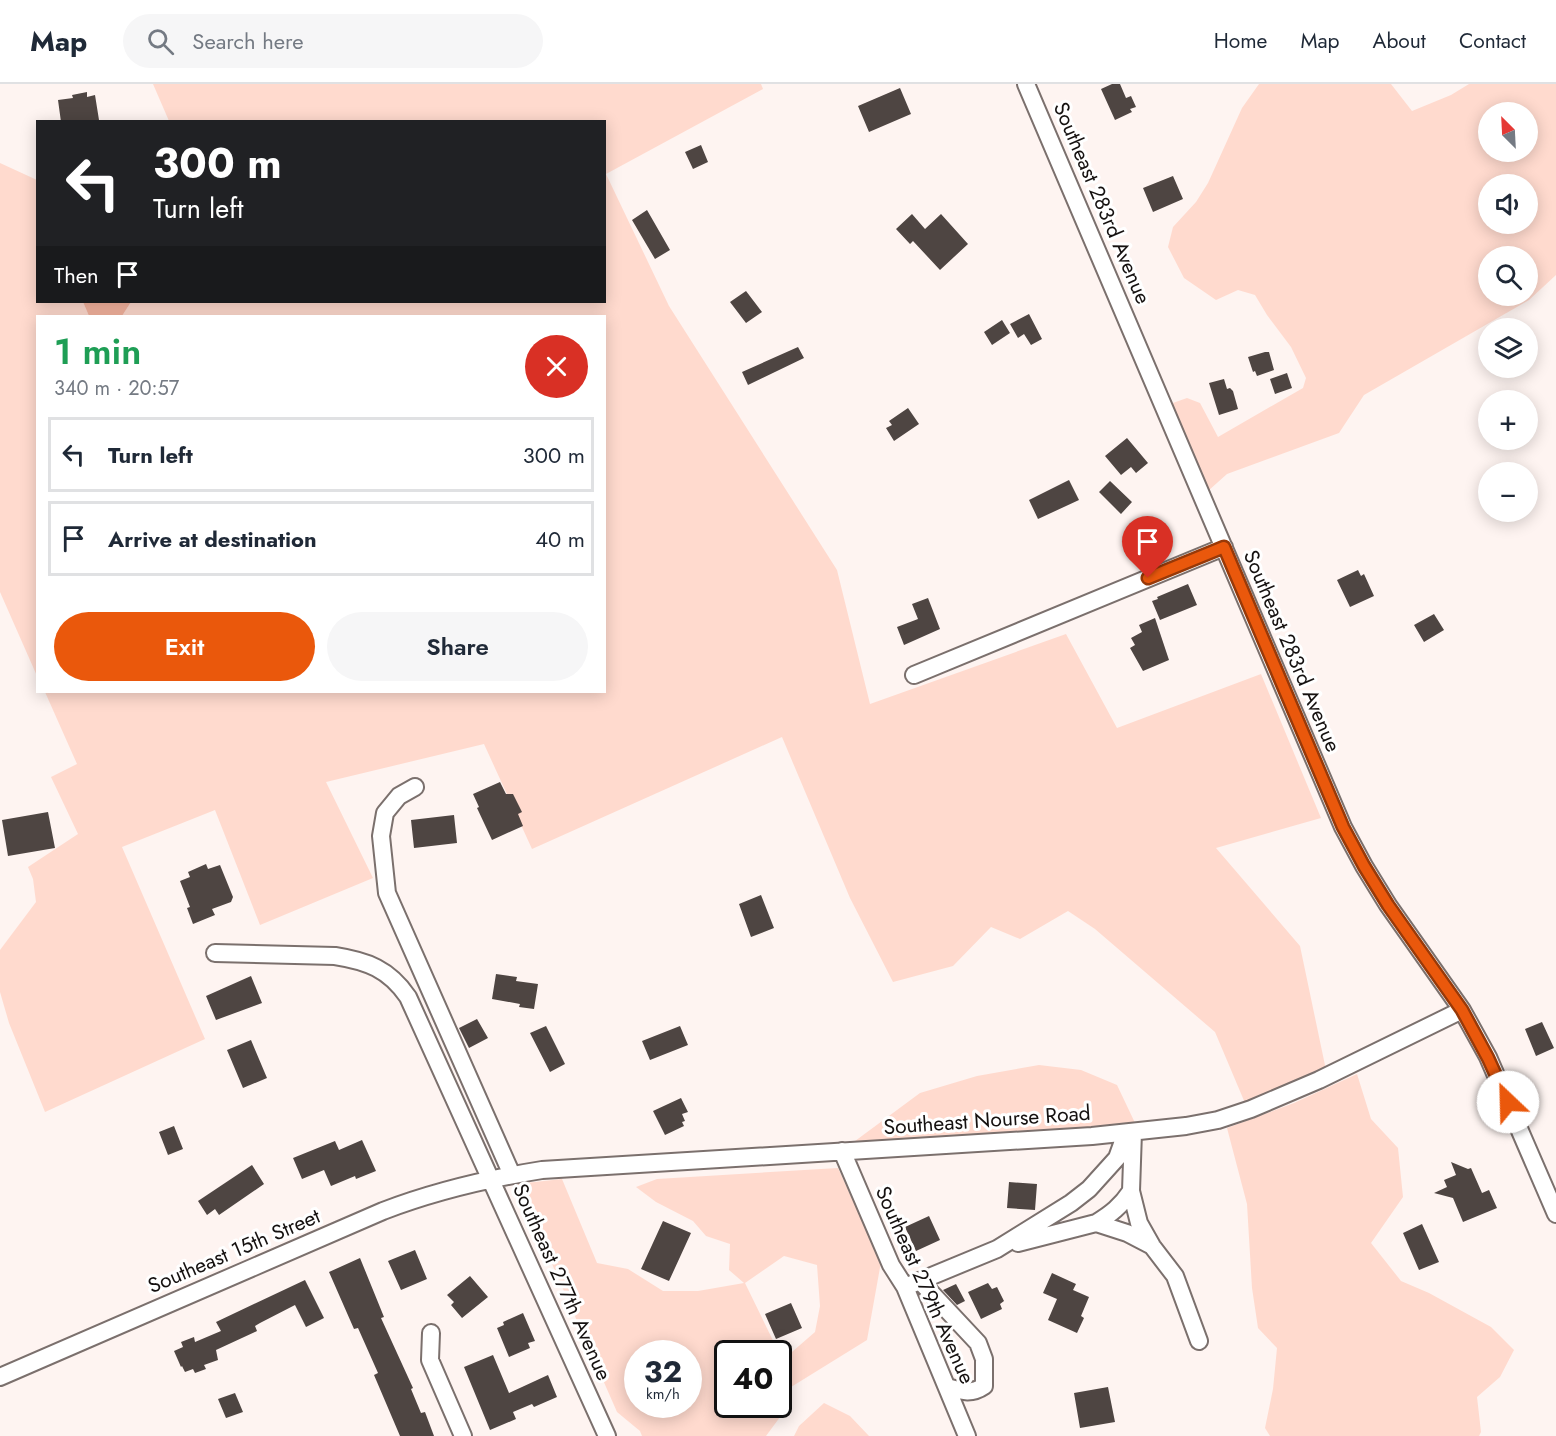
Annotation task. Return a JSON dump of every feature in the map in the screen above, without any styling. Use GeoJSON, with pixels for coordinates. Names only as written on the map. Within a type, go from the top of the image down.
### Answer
{"type":"FeatureCollection","features":[{"type":"Feature","properties":{"kind":"street","name":"Southeast 283rd Avenue"},"geometry":{"type":"LineString","coordinates":[[1026,84],[1343,827],[1388,905],[1462,1010],[1488,1058],[1556,1215]]}},
{"type":"Feature","properties":{"kind":"street"},"geometry":{"type":"LineString","coordinates":[[914,675],[1224,547]]}},
{"type":"Feature","properties":{"kind":"street"},"geometry":{"type":"LineString","coordinates":[[415,787],[399,795],[385,813],[381,836],[387,893],[512,1175]]}},
{"type":"Feature","properties":{"kind":"street","name":"Southeast 277th Avenue"},"geometry":{"type":"LineString","coordinates":[[215,953],[335,956],[354,959],[392,976],[408,996],[607,1436]]}},
{"type":"Feature","properties":{"kind":"street","name":"Southeast Nourse Road"},"geometry":{"type":"LineString","coordinates":[[490,1179],[569,1168],[1130,1133],[1218,1120],[1251,1109],[1319,1080],[1462,1010]]}},
{"type":"Feature","properties":{"kind":"street"},"geometry":{"type":"LineString","coordinates":[[1130,1133],[1131,1191],[1139,1223],[1152,1246],[1175,1276],[1199,1341]]}},
{"type":"Feature","properties":{"kind":"street"},"geometry":{"type":"LineString","coordinates":[[997,1249],[1071,1203],[1089,1189],[1117,1158],[1130,1133]]}},
{"type":"Feature","properties":{"kind":"street","name":"Southeast 279th Avenue"},"geometry":{"type":"LineString","coordinates":[[842,1151],[891,1265],[913,1284],[947,1388],[967,1436]]}},
{"type":"Feature","properties":{"kind":"street","name":"Southeast 15th Street"},"geometry":{"type":"LineString","coordinates":[[0,1377],[420,1196],[490,1179]]}},
{"type":"Feature","properties":{"kind":"street"},"geometry":{"type":"LineString","coordinates":[[947,1388],[967,1392],[976,1391],[984,1386],[984,1359],[978,1343],[913,1284],[997,1249],[1096,1223],[1122,1205],[1131,1191]]}},
{"type":"Feature","properties":{"kind":"street"},"geometry":{"type":"LineString","coordinates":[[1096,1223],[1127,1233],[1152,1246]]}},
{"type":"Feature","properties":{"kind":"street"},"geometry":{"type":"LineString","coordinates":[[431,1333],[430,1360],[463,1436]]}},
{"type":"Feature","properties":{"kind":"shaded area"},"geometry":{"type":"Polygon","coordinates":[[[153,84],[761,84],[763,89],[606,174],[606,120],[169,120],[153,84]]]}},
{"type":"Feature","properties":{"kind":"shaded area"},"geometry":{"type":"Polygon","coordinates":[[[1259,84],[1391,84],[1412,111],[1451,95],[1469,84],[1556,84],[1556,275],[1538,292],[1538,246],[1478,246],[1478,306],[1519,306],[1498,318],[1478,318],[1478,329],[1364,395],[1339,433],[1227,474],[1208,491],[1170,404],[1187,398],[1200,403],[1218,437],[1303,388],[1306,378],[1291,347],[1255,295],[1238,290],[1216,300],[1184,278],[1168,247],[1173,227],[1196,202],[1208,183],[1242,108],[1259,84]]]}},
{"type":"Feature","properties":{"kind":"shaded area"},"geometry":{"type":"Polygon","coordinates":[[[0,163],[36,180],[36,303],[83,303],[89,315],[36,315],[36,674],[0,592],[0,163]]]}},
{"type":"Feature","properties":{"kind":"shaded area"},"geometry":{"type":"Polygon","coordinates":[[[606,174],[669,306],[837,570],[870,704],[1066,634],[1117,728],[1261,674],[1321,818],[1216,848],[1300,946],[1326,1070],[1245,1103],[1215,1032],[1095,929],[1068,911],[1020,939],[991,927],[953,966],[893,982],[850,898],[782,737],[532,849],[484,744],[326,782],[373,878],[260,925],[215,810],[122,847],[205,1039],[45,1112],[9,1023],[0,992],[0,950],[36,902],[33,879],[28,867],[78,834],[51,777],[77,764],[45,693],[606,693],[606,315],[123,315],[130,303],[606,303],[606,174]]]}},
{"type":"Feature","properties":{"kind":"shaded area"},"geometry":{"type":"Polygon","coordinates":[[[83,303],[130,303],[123,315],[89,315],[83,303]]]}},
{"type":"Feature","properties":{"kind":"shaded area"},"geometry":{"type":"Polygon","coordinates":[[[1039,1065],[1081,1070],[1117,1085],[1136,1125],[851,1144],[920,1093],[977,1076],[1039,1065]]]}},
{"type":"Feature","properties":{"kind":"shaded area"},"geometry":{"type":"Polygon","coordinates":[[[1357,1074],[1371,1119],[1398,1148],[1403,1197],[1371,1243],[1401,1281],[1429,1293],[1491,1327],[1514,1350],[1500,1377],[1477,1397],[1481,1432],[1479,1436],[1270,1436],[1265,1428],[1273,1389],[1277,1348],[1258,1328],[1252,1288],[1247,1204],[1227,1128],[1294,1103],[1357,1074]]]}},
{"type":"Feature","properties":{"kind":"shaded area"},"geometry":{"type":"Polygon","coordinates":[[[838,1168],[881,1262],[867,1340],[792,1386],[792,1352],[815,1332],[820,1306],[817,1265],[784,1256],[745,1283],[773,1340],[714,1340],[714,1418],[779,1418],[766,1436],[642,1436],[640,1431],[624,1418],[702,1418],[702,1340],[624,1340],[624,1418],[617,1412],[517,1184],[562,1179],[597,1263],[628,1269],[663,1291],[698,1291],[744,1283],[729,1270],[730,1244],[706,1236],[693,1221],[656,1202],[636,1187],[657,1179],[838,1168]]]}},
{"type":"Feature","properties":{"kind":"shaded area"},"geometry":{"type":"Polygon","coordinates":[[[824,1403],[850,1416],[869,1436],[794,1436],[799,1426],[824,1403]]]}},
{"type":"Feature","properties":{"kind":"building"},"geometry":{"type":"Polygon","coordinates":[[[1112,84],[1120,84],[1126,98],[1131,96],[1136,107],[1130,109],[1132,112],[1115,120],[1101,89],[1112,84]]]}},
{"type":"Feature","properties":{"kind":"building"},"geometry":{"type":"Polygon","coordinates":[[[900,88],[911,114],[869,132],[858,106],[900,88]]]}},
{"type":"Feature","properties":{"kind":"building"},"geometry":{"type":"Polygon","coordinates":[[[87,92],[87,97],[95,95],[99,120],[61,120],[58,100],[73,98],[72,95],[87,92]]]}},
{"type":"Feature","properties":{"kind":"building"},"geometry":{"type":"Polygon","coordinates":[[[701,145],[708,162],[693,169],[685,152],[701,145]]]}},
{"type":"Feature","properties":{"kind":"building"},"geometry":{"type":"Polygon","coordinates":[[[1173,176],[1183,199],[1153,212],[1143,188],[1173,176]]]}},
{"type":"Feature","properties":{"kind":"building"},"geometry":{"type":"Polygon","coordinates":[[[647,210],[670,250],[655,259],[632,220],[647,210]]]}},
{"type":"Feature","properties":{"kind":"building"},"geometry":{"type":"Polygon","coordinates":[[[912,214],[925,229],[941,214],[968,244],[940,270],[913,241],[910,244],[896,229],[912,214]]]}},
{"type":"Feature","properties":{"kind":"building"},"geometry":{"type":"Polygon","coordinates":[[[746,291],[762,312],[746,323],[730,302],[746,291]]]}},
{"type":"Feature","properties":{"kind":"building"},"geometry":{"type":"Polygon","coordinates":[[[1029,314],[1042,339],[1031,345],[1024,334],[1018,338],[1010,324],[1029,314]]]}},
{"type":"Feature","properties":{"kind":"building"},"geometry":{"type":"Polygon","coordinates":[[[1002,320],[1010,333],[992,345],[984,332],[1002,320]]]}},
{"type":"Feature","properties":{"kind":"building"},"geometry":{"type":"Polygon","coordinates":[[[798,347],[804,358],[748,385],[742,372],[798,347]]]}},
{"type":"Feature","properties":{"kind":"building"},"geometry":{"type":"Polygon","coordinates":[[[1269,352],[1274,370],[1257,376],[1255,371],[1253,372],[1248,357],[1269,352]]]}},
{"type":"Feature","properties":{"kind":"building"},"geometry":{"type":"Polygon","coordinates":[[[1287,373],[1292,388],[1275,394],[1270,379],[1287,373]]]}},
{"type":"Feature","properties":{"kind":"building"},"geometry":{"type":"Polygon","coordinates":[[[1224,379],[1227,389],[1230,388],[1233,391],[1238,409],[1219,415],[1209,383],[1224,379]]]}},
{"type":"Feature","properties":{"kind":"building"},"geometry":{"type":"Polygon","coordinates":[[[908,408],[919,424],[894,441],[886,428],[892,425],[889,421],[908,408]]]}},
{"type":"Feature","properties":{"kind":"building"},"geometry":{"type":"Polygon","coordinates":[[[1127,438],[1148,463],[1136,473],[1131,467],[1121,475],[1105,456],[1127,438]]]}},
{"type":"Feature","properties":{"kind":"building"},"geometry":{"type":"Polygon","coordinates":[[[1069,480],[1079,500],[1038,519],[1029,500],[1069,480]]]}},
{"type":"Feature","properties":{"kind":"building"},"geometry":{"type":"Polygon","coordinates":[[[1110,481],[1132,502],[1121,514],[1099,492],[1110,481]]]}},
{"type":"Feature","properties":{"kind":"building"},"geometry":{"type":"Polygon","coordinates":[[[1358,570],[1361,576],[1364,574],[1374,596],[1350,607],[1337,580],[1358,570]]]}},
{"type":"Feature","properties":{"kind":"building"},"geometry":{"type":"Polygon","coordinates":[[[1188,584],[1197,605],[1160,620],[1152,601],[1188,584]]]}},
{"type":"Feature","properties":{"kind":"building"},"geometry":{"type":"Polygon","coordinates":[[[928,598],[940,629],[904,645],[897,627],[918,619],[912,604],[928,598]]]}},
{"type":"Feature","properties":{"kind":"building"},"geometry":{"type":"Polygon","coordinates":[[[1434,614],[1444,630],[1424,642],[1414,625],[1434,614]]]}},
{"type":"Feature","properties":{"kind":"building"},"geometry":{"type":"Polygon","coordinates":[[[1155,618],[1169,660],[1143,671],[1130,648],[1135,645],[1131,638],[1142,632],[1139,625],[1155,618]]]}},
{"type":"Feature","properties":{"kind":"building"},"geometry":{"type":"Polygon","coordinates":[[[500,782],[506,794],[513,794],[522,812],[518,814],[523,826],[492,840],[473,794],[500,782]]]}},
{"type":"Feature","properties":{"kind":"building"},"geometry":{"type":"Polygon","coordinates":[[[48,812],[55,848],[8,856],[2,820],[48,812]]]}},
{"type":"Feature","properties":{"kind":"building"},"geometry":{"type":"Polygon","coordinates":[[[454,815],[457,843],[414,848],[411,820],[454,815]]]}},
{"type":"Feature","properties":{"kind":"building"},"geometry":{"type":"Polygon","coordinates":[[[206,864],[208,869],[220,865],[233,897],[231,902],[212,909],[215,915],[193,924],[187,908],[190,907],[180,881],[190,877],[188,872],[206,864]]]}},
{"type":"Feature","properties":{"kind":"building"},"geometry":{"type":"Polygon","coordinates":[[[761,895],[774,928],[751,937],[739,904],[761,895]]]}},
{"type":"Feature","properties":{"kind":"building"},"geometry":{"type":"Polygon","coordinates":[[[496,974],[517,977],[516,981],[538,984],[534,1009],[492,999],[496,974]]]}},
{"type":"Feature","properties":{"kind":"building"},"geometry":{"type":"Polygon","coordinates":[[[251,976],[262,1003],[216,1020],[206,996],[251,976]]]}},
{"type":"Feature","properties":{"kind":"building"},"geometry":{"type":"Polygon","coordinates":[[[477,1019],[488,1038],[469,1048],[459,1028],[477,1019]]]}},
{"type":"Feature","properties":{"kind":"building"},"geometry":{"type":"Polygon","coordinates":[[[1542,1022],[1554,1048],[1536,1056],[1525,1029],[1542,1022]]]}},
{"type":"Feature","properties":{"kind":"building"},"geometry":{"type":"Polygon","coordinates":[[[546,1026],[565,1064],[550,1072],[530,1033],[546,1026]]]}},
{"type":"Feature","properties":{"kind":"building"},"geometry":{"type":"Polygon","coordinates":[[[680,1026],[688,1045],[650,1060],[642,1041],[680,1026]]]}},
{"type":"Feature","properties":{"kind":"building"},"geometry":{"type":"Polygon","coordinates":[[[251,1040],[267,1078],[243,1088],[227,1050],[251,1040]]]}},
{"type":"Feature","properties":{"kind":"building"},"geometry":{"type":"Polygon","coordinates":[[[681,1098],[688,1112],[682,1114],[685,1121],[682,1122],[684,1126],[665,1135],[653,1111],[681,1098]]]}},
{"type":"Feature","properties":{"kind":"building"},"geometry":{"type":"Polygon","coordinates":[[[174,1126],[183,1149],[168,1155],[159,1132],[174,1126]]]}},
{"type":"Feature","properties":{"kind":"building"},"geometry":{"type":"Polygon","coordinates":[[[362,1140],[376,1171],[356,1179],[355,1176],[331,1186],[324,1170],[302,1179],[293,1158],[335,1141],[339,1150],[362,1140]]]}},
{"type":"Feature","properties":{"kind":"building"},"geometry":{"type":"Polygon","coordinates":[[[1451,1162],[1468,1169],[1471,1168],[1482,1193],[1489,1190],[1497,1208],[1463,1222],[1453,1198],[1434,1193],[1447,1187],[1444,1180],[1456,1175],[1451,1162]]]}},
{"type":"Feature","properties":{"kind":"building"},"geometry":{"type":"Polygon","coordinates":[[[252,1165],[264,1184],[219,1215],[215,1209],[207,1215],[198,1201],[252,1165]]]}},
{"type":"Feature","properties":{"kind":"building"},"geometry":{"type":"Polygon","coordinates":[[[1009,1182],[1037,1184],[1035,1210],[1007,1208],[1009,1182]]]}},
{"type":"Feature","properties":{"kind":"building"},"geometry":{"type":"Polygon","coordinates":[[[929,1216],[940,1240],[916,1251],[905,1227],[929,1216]]]}},
{"type":"Feature","properties":{"kind":"building"},"geometry":{"type":"Polygon","coordinates":[[[663,1221],[691,1233],[669,1281],[641,1269],[663,1221]]]}},
{"type":"Feature","properties":{"kind":"building"},"geometry":{"type":"Polygon","coordinates":[[[1422,1224],[1439,1262],[1419,1270],[1403,1233],[1422,1224]]]}},
{"type":"Feature","properties":{"kind":"building"},"geometry":{"type":"Polygon","coordinates":[[[415,1250],[427,1279],[401,1290],[388,1261],[415,1250]]]}},
{"type":"Feature","properties":{"kind":"building"},"geometry":{"type":"Polygon","coordinates":[[[360,1258],[384,1317],[381,1318],[413,1388],[411,1389],[421,1413],[425,1412],[434,1436],[400,1436],[374,1375],[378,1373],[358,1328],[354,1329],[329,1272],[360,1258]]]}},
{"type":"Feature","properties":{"kind":"building"},"geometry":{"type":"Polygon","coordinates":[[[1052,1273],[1076,1284],[1073,1290],[1089,1297],[1081,1316],[1084,1318],[1077,1333],[1048,1320],[1057,1299],[1043,1293],[1052,1273]]]}},
{"type":"Feature","properties":{"kind":"building"},"geometry":{"type":"Polygon","coordinates":[[[470,1276],[488,1297],[462,1318],[451,1305],[454,1302],[447,1295],[470,1276]]]}},
{"type":"Feature","properties":{"kind":"building"},"geometry":{"type":"Polygon","coordinates":[[[305,1280],[324,1318],[306,1327],[295,1305],[255,1326],[257,1331],[216,1350],[218,1360],[204,1365],[206,1369],[195,1373],[193,1369],[185,1372],[181,1367],[174,1351],[183,1347],[181,1342],[194,1337],[195,1342],[221,1331],[216,1322],[305,1280]]]}},
{"type":"Feature","properties":{"kind":"building"},"geometry":{"type":"Polygon","coordinates":[[[988,1283],[992,1289],[997,1287],[1004,1301],[1000,1304],[1002,1309],[981,1319],[968,1292],[988,1283]]]}},
{"type":"Feature","properties":{"kind":"building"},"geometry":{"type":"Polygon","coordinates":[[[956,1284],[965,1301],[957,1305],[943,1290],[956,1284]]]}},
{"type":"Feature","properties":{"kind":"building"},"geometry":{"type":"Polygon","coordinates":[[[791,1303],[802,1328],[776,1339],[765,1314],[791,1303]]]}},
{"type":"Feature","properties":{"kind":"building"},"geometry":{"type":"Polygon","coordinates":[[[523,1313],[535,1341],[528,1343],[530,1348],[509,1357],[497,1328],[504,1325],[503,1322],[523,1313]]]}},
{"type":"Feature","properties":{"kind":"building"},"geometry":{"type":"Polygon","coordinates":[[[493,1355],[509,1393],[548,1375],[557,1397],[534,1407],[532,1404],[513,1412],[516,1419],[490,1430],[464,1367],[493,1355]]]}},
{"type":"Feature","properties":{"kind":"building"},"geometry":{"type":"Polygon","coordinates":[[[1108,1387],[1115,1422],[1080,1428],[1074,1393],[1108,1387]]]}},
{"type":"Feature","properties":{"kind":"building"},"geometry":{"type":"Polygon","coordinates":[[[235,1393],[243,1412],[226,1418],[218,1399],[235,1393]]]}},
{"type":"Feature","properties":{"kind":"route"},"geometry":{"type":"LineString","coordinates":[[1148,578],[1224,547],[1343,827],[1388,905],[1462,1010],[1508,1102]]}}]}
